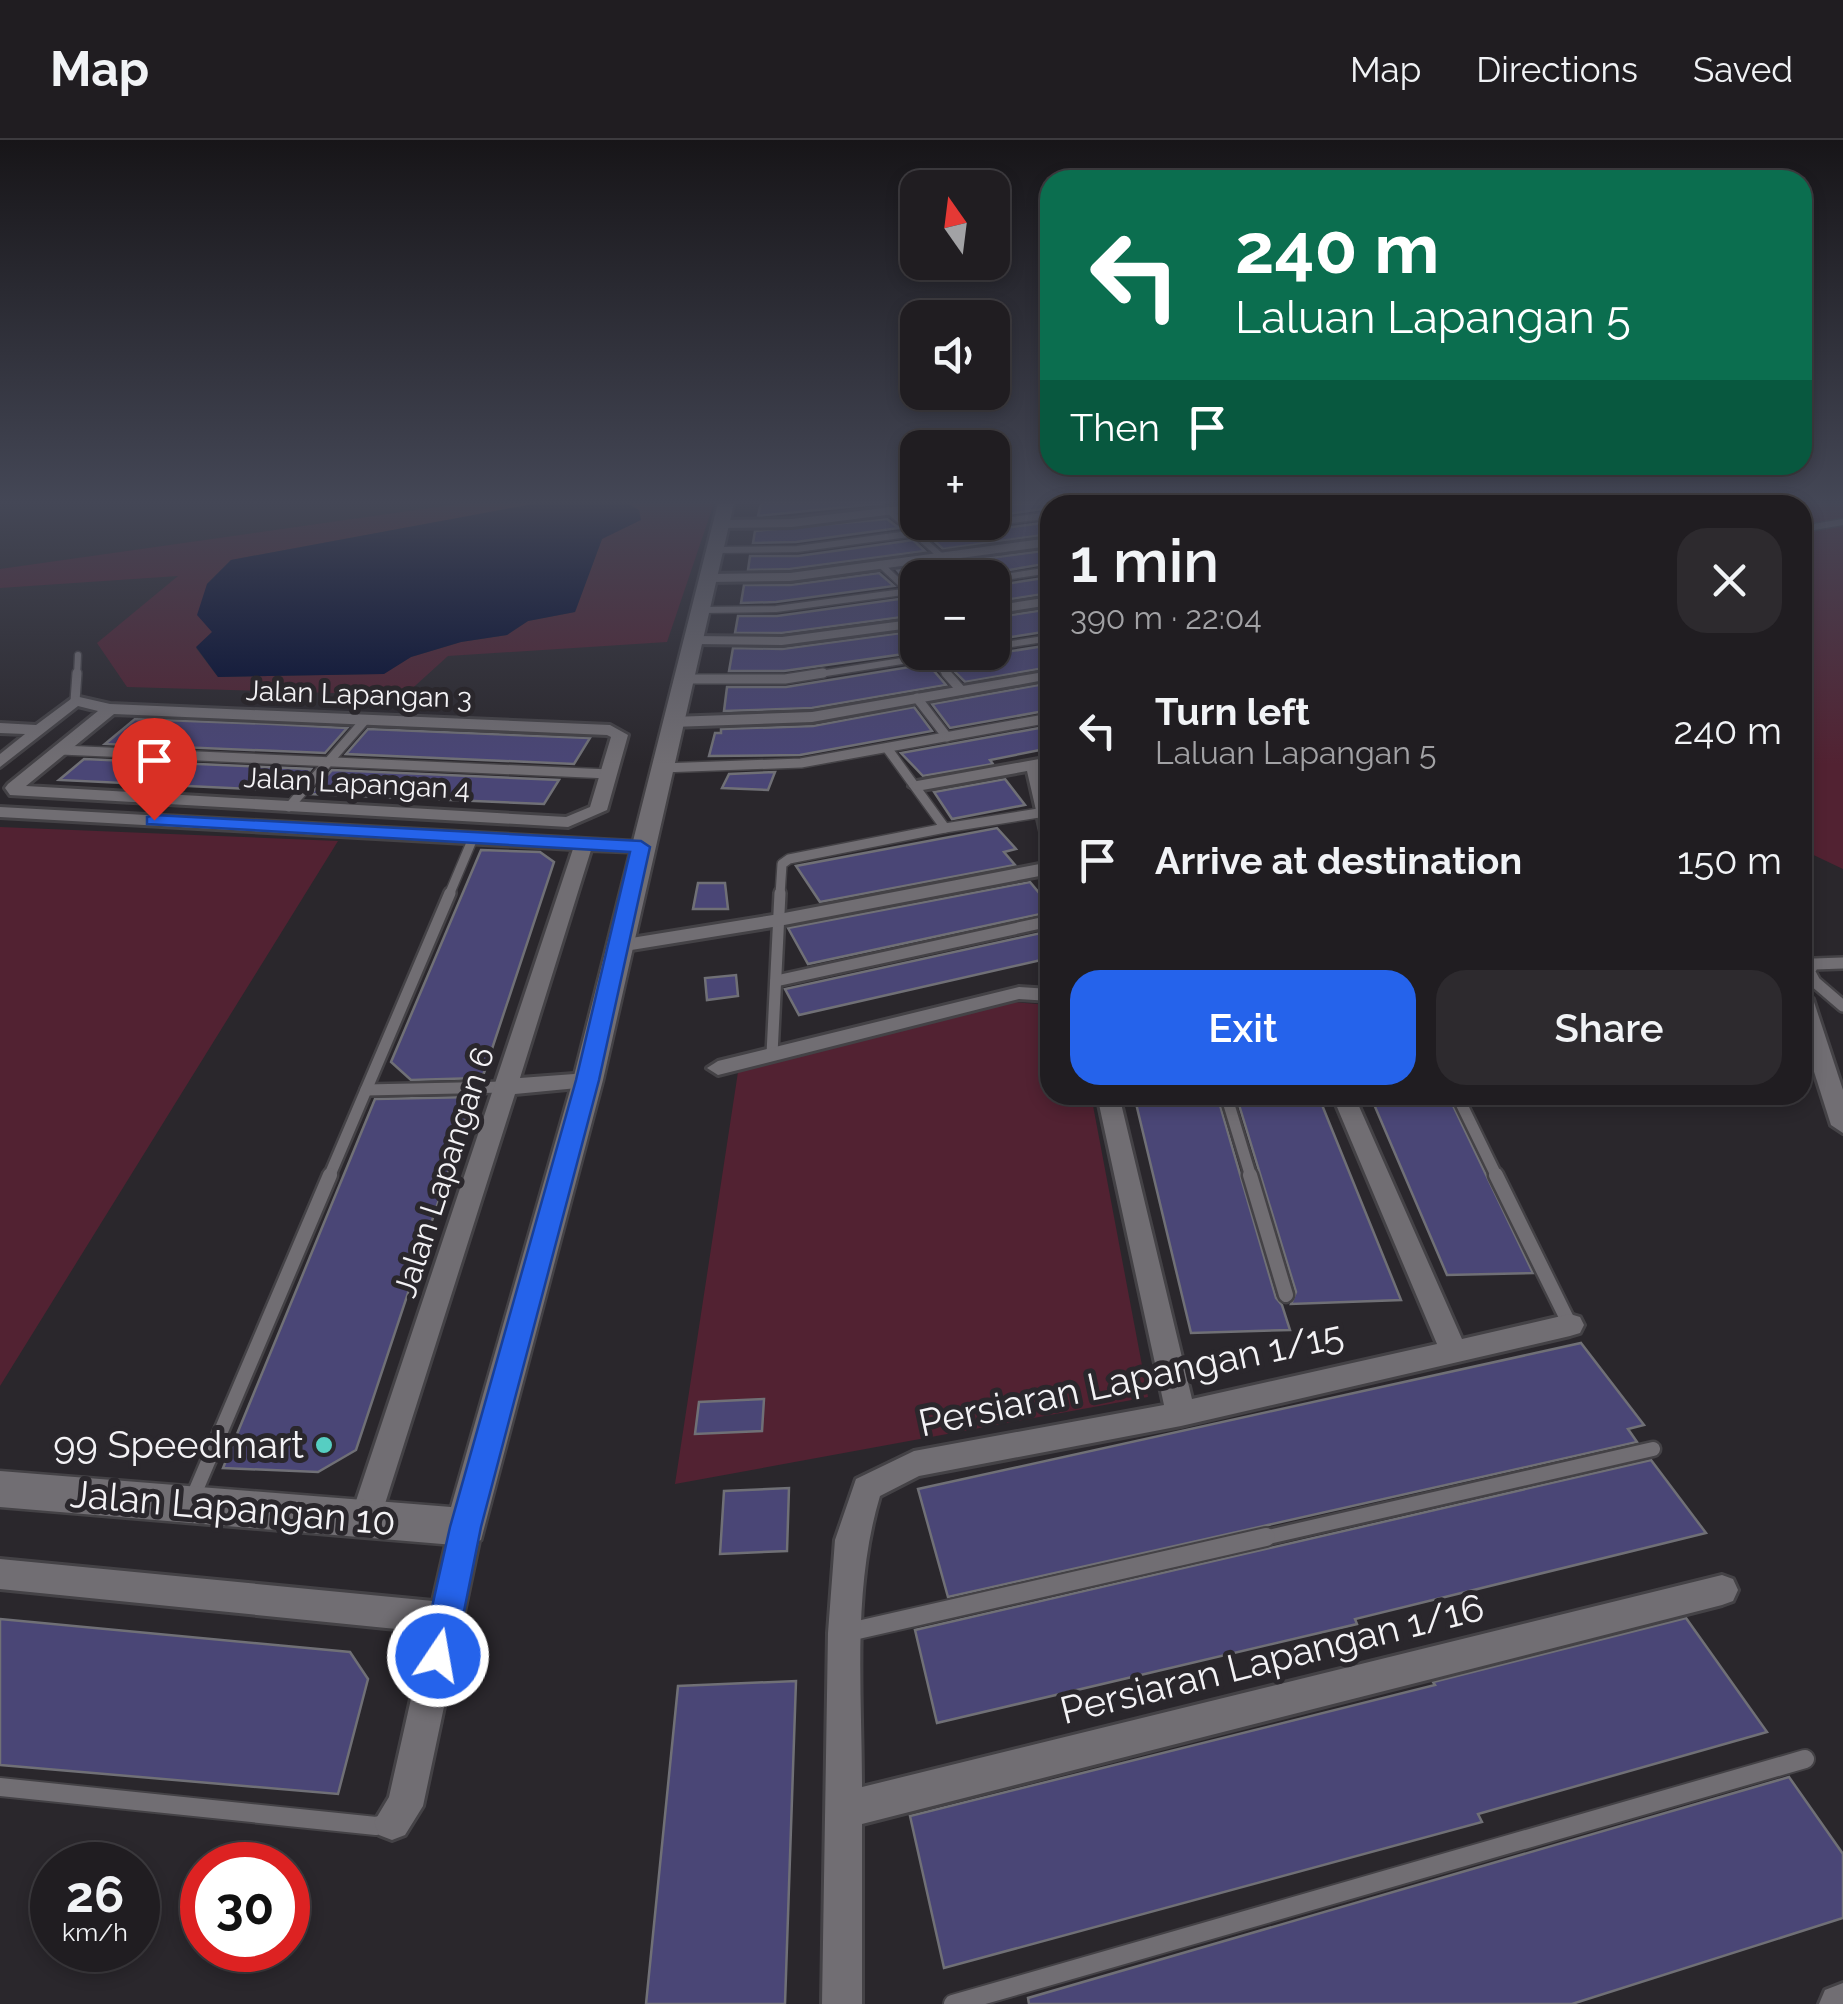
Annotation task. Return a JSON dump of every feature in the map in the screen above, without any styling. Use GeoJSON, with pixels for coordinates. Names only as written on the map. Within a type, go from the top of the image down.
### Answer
{"type":"FeatureCollection","features":[{"type":"Feature","properties":{"kind":"street"},"geometry":{"type":"LineString","coordinates":[[392,1822],[405,1806],[466,1527],[588,1080],[705,590]]}},
{"type":"Feature","properties":{"kind":"street"},"geometry":{"type":"LineString","coordinates":[[1010,607],[1040,603]]}},
{"type":"Feature","properties":{"kind":"street"},"geometry":{"type":"LineString","coordinates":[[692,640],[782,641],[900,625]]}},
{"type":"Feature","properties":{"kind":"street"},"geometry":{"type":"LineString","coordinates":[[672,722],[812,718],[1040,678]]}},
{"type":"Feature","properties":{"kind":"street"},"geometry":{"type":"LineString","coordinates":[[0,762],[76,701]]}},
{"type":"Feature","properties":{"kind":"street","name":"Jalan Lapangan 3"},"geometry":{"type":"LineString","coordinates":[[76,701],[104,708],[618,732],[608,774]]}},
{"type":"Feature","properties":{"kind":"street"},"geometry":{"type":"LineString","coordinates":[[61,750],[104,708]]}},
{"type":"Feature","properties":{"kind":"street"},"geometry":{"type":"LineString","coordinates":[[0,728],[41,730]]}},
{"type":"Feature","properties":{"kind":"street","name":"Jalan Lapangan 4"},"geometry":{"type":"LineString","coordinates":[[61,750],[14,788],[24,792],[568,822],[598,810],[608,774]]}},
{"type":"Feature","properties":{"kind":"street"},"geometry":{"type":"LineString","coordinates":[[916,786],[1040,763]]}},
{"type":"Feature","properties":{"kind":"street"},"geometry":{"type":"LineString","coordinates":[[0,812],[641,847]]}},
{"type":"Feature","properties":{"kind":"street","name":"Jalan Lapangan 6"},"geometry":{"type":"LineString","coordinates":[[366,1520],[584,844]]}},
{"type":"Feature","properties":{"kind":"street"},"geometry":{"type":"LineString","coordinates":[[619,946],[1040,870]]}},
{"type":"Feature","properties":{"kind":"street"},"geometry":{"type":"LineString","coordinates":[[718,1068],[1019,994],[1040,995]]}},
{"type":"Feature","properties":{"kind":"street"},"geometry":{"type":"LineString","coordinates":[[1812,1030],[1843,1125]]}},
{"type":"Feature","properties":{"kind":"street"},"geometry":{"type":"LineString","coordinates":[[505,1087],[588,1080]]}},
{"type":"Feature","properties":{"kind":"street"},"geometry":{"type":"LineString","coordinates":[[1110,1105],[1181,1414]]}},
{"type":"Feature","properties":{"kind":"street"},"geometry":{"type":"LineString","coordinates":[[1347,1105],[1453,1350]]}},
{"type":"Feature","properties":{"kind":"street","name":"Persiaran Lapangan 1/15"},"geometry":{"type":"LineString","coordinates":[[842,2004],[845,1633],[851,1540],[867,1488],[914,1464],[1181,1414],[1570,1325]]}},
{"type":"Feature","properties":{"kind":"street","name":"Jalan Lapangan 10"},"geometry":{"type":"LineString","coordinates":[[0,1489],[466,1527]]}},
{"type":"Feature","properties":{"kind":"street"},"geometry":{"type":"LineString","coordinates":[[0,1574],[446,1618]]}},
{"type":"Feature","properties":{"kind":"street","name":"Persiaran Lapangan 1/16"},"geometry":{"type":"LineString","coordinates":[[842,1810],[1722,1590]]}},
{"type":"Feature","properties":{"kind":"lane"},"geometry":{"type":"LineString","coordinates":[[700,610],[776,609],[900,592]]}},
{"type":"Feature","properties":{"kind":"lane"},"geometry":{"type":"LineString","coordinates":[[1010,644],[1040,640]]}},
{"type":"Feature","properties":{"kind":"lane"},"geometry":{"type":"LineString","coordinates":[[76,701],[78,654]]}},
{"type":"Feature","properties":{"kind":"lane"},"geometry":{"type":"LineString","coordinates":[[682,679],[785,679],[900,660]]}},
{"type":"Feature","properties":{"kind":"lane"},"geometry":{"type":"LineString","coordinates":[[944,670],[962,690]]}},
{"type":"Feature","properties":{"kind":"lane"},"geometry":{"type":"LineString","coordinates":[[916,698],[947,737]]}},
{"type":"Feature","properties":{"kind":"lane"},"geometry":{"type":"LineString","coordinates":[[289,807],[366,720]]}},
{"type":"Feature","properties":{"kind":"lane"},"geometry":{"type":"LineString","coordinates":[[661,768],[801,763],[1040,720]]}},
{"type":"Feature","properties":{"kind":"lane"},"geometry":{"type":"LineString","coordinates":[[888,748],[946,828]]}},
{"type":"Feature","properties":{"kind":"lane"},"geometry":{"type":"LineString","coordinates":[[61,750],[608,774]]}},
{"type":"Feature","properties":{"kind":"lane"},"geometry":{"type":"LineString","coordinates":[[772,1054],[782,864],[789,859],[1040,813]]}},
{"type":"Feature","properties":{"kind":"lane"},"geometry":{"type":"LineString","coordinates":[[190,1504],[473,838]]}},
{"type":"Feature","properties":{"kind":"lane"},"geometry":{"type":"LineString","coordinates":[[776,981],[1040,923]]}},
{"type":"Feature","properties":{"kind":"lane"},"geometry":{"type":"LineString","coordinates":[[1812,967],[1843,963]]}},
{"type":"Feature","properties":{"kind":"lane"},"geometry":{"type":"LineString","coordinates":[[1812,976],[1843,1006]]}},
{"type":"Feature","properties":{"kind":"lane"},"geometry":{"type":"LineString","coordinates":[[366,1090],[505,1087]]}},
{"type":"Feature","properties":{"kind":"lane"},"geometry":{"type":"LineString","coordinates":[[1229,1105],[1286,1295]]}},
{"type":"Feature","properties":{"kind":"lane"},"geometry":{"type":"LineString","coordinates":[[1462,1105],[1570,1325]]}},
{"type":"Feature","properties":{"kind":"lane"},"geometry":{"type":"LineString","coordinates":[[845,1633],[1652,1449]]}},
{"type":"Feature","properties":{"kind":"lane"},"geometry":{"type":"LineString","coordinates":[[954,2004],[1805,1759]]}},
{"type":"Feature","properties":{"kind":"lane"},"geometry":{"type":"LineString","coordinates":[[0,1788],[376,1826],[392,1822]]}},
{"type":"Feature","properties":{"kind":"shaded area"},"geometry":{"type":"Polygon","coordinates":[[[161,590],[208,590],[212,632],[196,648],[218,677],[383,674],[411,657],[461,642],[507,635],[528,621],[575,612],[583,590],[685,590],[667,642],[448,656],[405,695],[127,687],[97,643],[161,590]]]}},
{"type":"Feature","properties":{"kind":"shaded area"},"geometry":{"type":"Polygon","coordinates":[[[1812,590],[1843,590],[1843,869],[1812,854],[1812,590]]]}},
{"type":"Feature","properties":{"kind":"shaded area"},"geometry":{"type":"Polygon","coordinates":[[[0,827],[338,841],[0,1386],[0,827]]]}},
{"type":"Feature","properties":{"kind":"shaded area"},"geometry":{"type":"Polygon","coordinates":[[[1014,1002],[1040,1004],[1040,1105],[1093,1105],[1148,1397],[675,1484],[738,1072],[1014,1002]]]}},
{"type":"Feature","properties":{"kind":"water"},"geometry":{"type":"Polygon","coordinates":[[[205,590],[583,590],[575,612],[528,621],[507,635],[461,642],[411,657],[384,674],[218,677],[196,647],[212,632],[197,615],[205,590]]]}},
{"type":"Feature","properties":{"kind":"building"},"geometry":{"type":"Polygon","coordinates":[[[743,590],[865,590],[776,602],[741,603],[743,590]]]}},
{"type":"Feature","properties":{"kind":"building"},"geometry":{"type":"Polygon","coordinates":[[[1010,590],[1040,590],[1040,595],[1010,599],[1010,590]]]}},
{"type":"Feature","properties":{"kind":"building"},"geometry":{"type":"Polygon","coordinates":[[[900,599],[900,617],[782,633],[735,633],[738,616],[777,616],[900,599]]]}},
{"type":"Feature","properties":{"kind":"building"},"geometry":{"type":"Polygon","coordinates":[[[1040,611],[1040,633],[1010,637],[1010,615],[1040,611]]]}},
{"type":"Feature","properties":{"kind":"building"},"geometry":{"type":"Polygon","coordinates":[[[900,633],[900,655],[784,671],[729,671],[733,648],[782,649],[900,633]]]}},
{"type":"Feature","properties":{"kind":"building"},"geometry":{"type":"Polygon","coordinates":[[[1040,647],[1040,669],[965,682],[953,670],[1010,670],[1010,651],[1040,647]]]}},
{"type":"Feature","properties":{"kind":"building"},"geometry":{"type":"Polygon","coordinates":[[[900,669],[933,670],[946,685],[812,708],[724,711],[727,687],[786,687],[900,669]]]}},
{"type":"Feature","properties":{"kind":"building"},"geometry":{"type":"Polygon","coordinates":[[[1040,685],[1040,712],[950,728],[932,704],[1040,685]]]}},
{"type":"Feature","properties":{"kind":"building"},"geometry":{"type":"Polygon","coordinates":[[[914,707],[932,731],[800,755],[709,756],[715,733],[721,733],[721,729],[813,726],[914,707]]]}},
{"type":"Feature","properties":{"kind":"building"},"geometry":{"type":"Polygon","coordinates":[[[135,719],[347,728],[325,753],[105,744],[135,719]]]}},
{"type":"Feature","properties":{"kind":"building"},"geometry":{"type":"Polygon","coordinates":[[[1040,728],[1040,750],[990,760],[993,764],[923,776],[901,753],[1040,728]]]}},
{"type":"Feature","properties":{"kind":"building"},"geometry":{"type":"Polygon","coordinates":[[[368,729],[590,738],[574,764],[346,754],[368,729]]]}},
{"type":"Feature","properties":{"kind":"building"},"geometry":{"type":"Polygon","coordinates":[[[84,759],[311,769],[293,791],[59,780],[84,759]]]}},
{"type":"Feature","properties":{"kind":"building"},"geometry":{"type":"Polygon","coordinates":[[[332,770],[559,780],[544,804],[311,794],[332,770]]]}},
{"type":"Feature","properties":{"kind":"building"},"geometry":{"type":"Polygon","coordinates":[[[775,772],[768,790],[722,788],[729,774],[775,772]]]}},
{"type":"Feature","properties":{"kind":"building"},"geometry":{"type":"Polygon","coordinates":[[[1005,779],[1025,805],[952,819],[934,792],[1005,779]]]}},
{"type":"Feature","properties":{"kind":"building"},"geometry":{"type":"Polygon","coordinates":[[[997,828],[1016,849],[1004,852],[1015,865],[820,902],[796,866],[997,828]]]}},
{"type":"Feature","properties":{"kind":"building"},"geometry":{"type":"Polygon","coordinates":[[[481,850],[540,852],[554,862],[484,1073],[479,1078],[411,1080],[391,1062],[481,850]]]}},
{"type":"Feature","properties":{"kind":"building"},"geometry":{"type":"Polygon","coordinates":[[[1030,882],[1040,894],[1040,914],[808,964],[788,928],[1030,882]]]}},
{"type":"Feature","properties":{"kind":"building"},"geometry":{"type":"Polygon","coordinates":[[[698,883],[725,883],[728,909],[693,909],[698,883]]]}},
{"type":"Feature","properties":{"kind":"building"},"geometry":{"type":"Polygon","coordinates":[[[1040,933],[1040,960],[799,1015],[785,989],[1040,933]]]}},
{"type":"Feature","properties":{"kind":"building"},"geometry":{"type":"Polygon","coordinates":[[[736,975],[738,996],[707,1000],[705,978],[736,975]]]}},
{"type":"Feature","properties":{"kind":"building"},"geometry":{"type":"Polygon","coordinates":[[[473,1097],[356,1450],[318,1472],[223,1468],[375,1099],[473,1097]]]}},
{"type":"Feature","properties":{"kind":"building"},"geometry":{"type":"Polygon","coordinates":[[[1136,1105],[1220,1105],[1276,1298],[1290,1330],[1191,1333],[1136,1105]]]}},
{"type":"Feature","properties":{"kind":"building"},"geometry":{"type":"Polygon","coordinates":[[[1239,1105],[1322,1105],[1401,1300],[1291,1304],[1296,1292],[1239,1105]]]}},
{"type":"Feature","properties":{"kind":"building"},"geometry":{"type":"Polygon","coordinates":[[[1374,1105],[1453,1105],[1533,1273],[1447,1275],[1374,1105]]]}},
{"type":"Feature","properties":{"kind":"building"},"geometry":{"type":"Polygon","coordinates":[[[1581,1343],[1644,1425],[1628,1429],[1637,1442],[948,1597],[918,1489],[1581,1343]]]}},
{"type":"Feature","properties":{"kind":"building"},"geometry":{"type":"Polygon","coordinates":[[[764,1399],[762,1431],[695,1434],[699,1402],[764,1399]]]}},
{"type":"Feature","properties":{"kind":"building"},"geometry":{"type":"Polygon","coordinates":[[[1651,1460],[1706,1533],[1355,1619],[1357,1624],[937,1723],[915,1630],[1651,1460]]]}},
{"type":"Feature","properties":{"kind":"building"},"geometry":{"type":"Polygon","coordinates":[[[789,1488],[787,1551],[720,1554],[724,1491],[789,1488]]]}},
{"type":"Feature","properties":{"kind":"building"},"geometry":{"type":"Polygon","coordinates":[[[1686,1618],[1767,1732],[1478,1814],[1482,1822],[944,1968],[910,1816],[1686,1618]]]}},
{"type":"Feature","properties":{"kind":"building"},"geometry":{"type":"Polygon","coordinates":[[[0,1619],[350,1652],[368,1679],[338,1794],[0,1765],[0,1619]]]}},
{"type":"Feature","properties":{"kind":"building"},"geometry":{"type":"Polygon","coordinates":[[[796,1681],[785,2004],[646,2004],[678,1686],[796,1681]]]}},
{"type":"Feature","properties":{"kind":"building"},"geometry":{"type":"Polygon","coordinates":[[[1789,1777],[1843,1854],[1843,1918],[1572,2004],[1029,2004],[1028,1998],[1789,1777]]]}},
{"type":"Feature","properties":{"kind":"place","name":"99 Speedmart"},"geometry":{"type":"Point","coordinates":[324,1445]}},
{"type":"Feature","properties":{"kind":"route"},"geometry":{"type":"LineString","coordinates":[[154,820],[641,847],[588,1080],[466,1527],[438,1656]]}}]}
